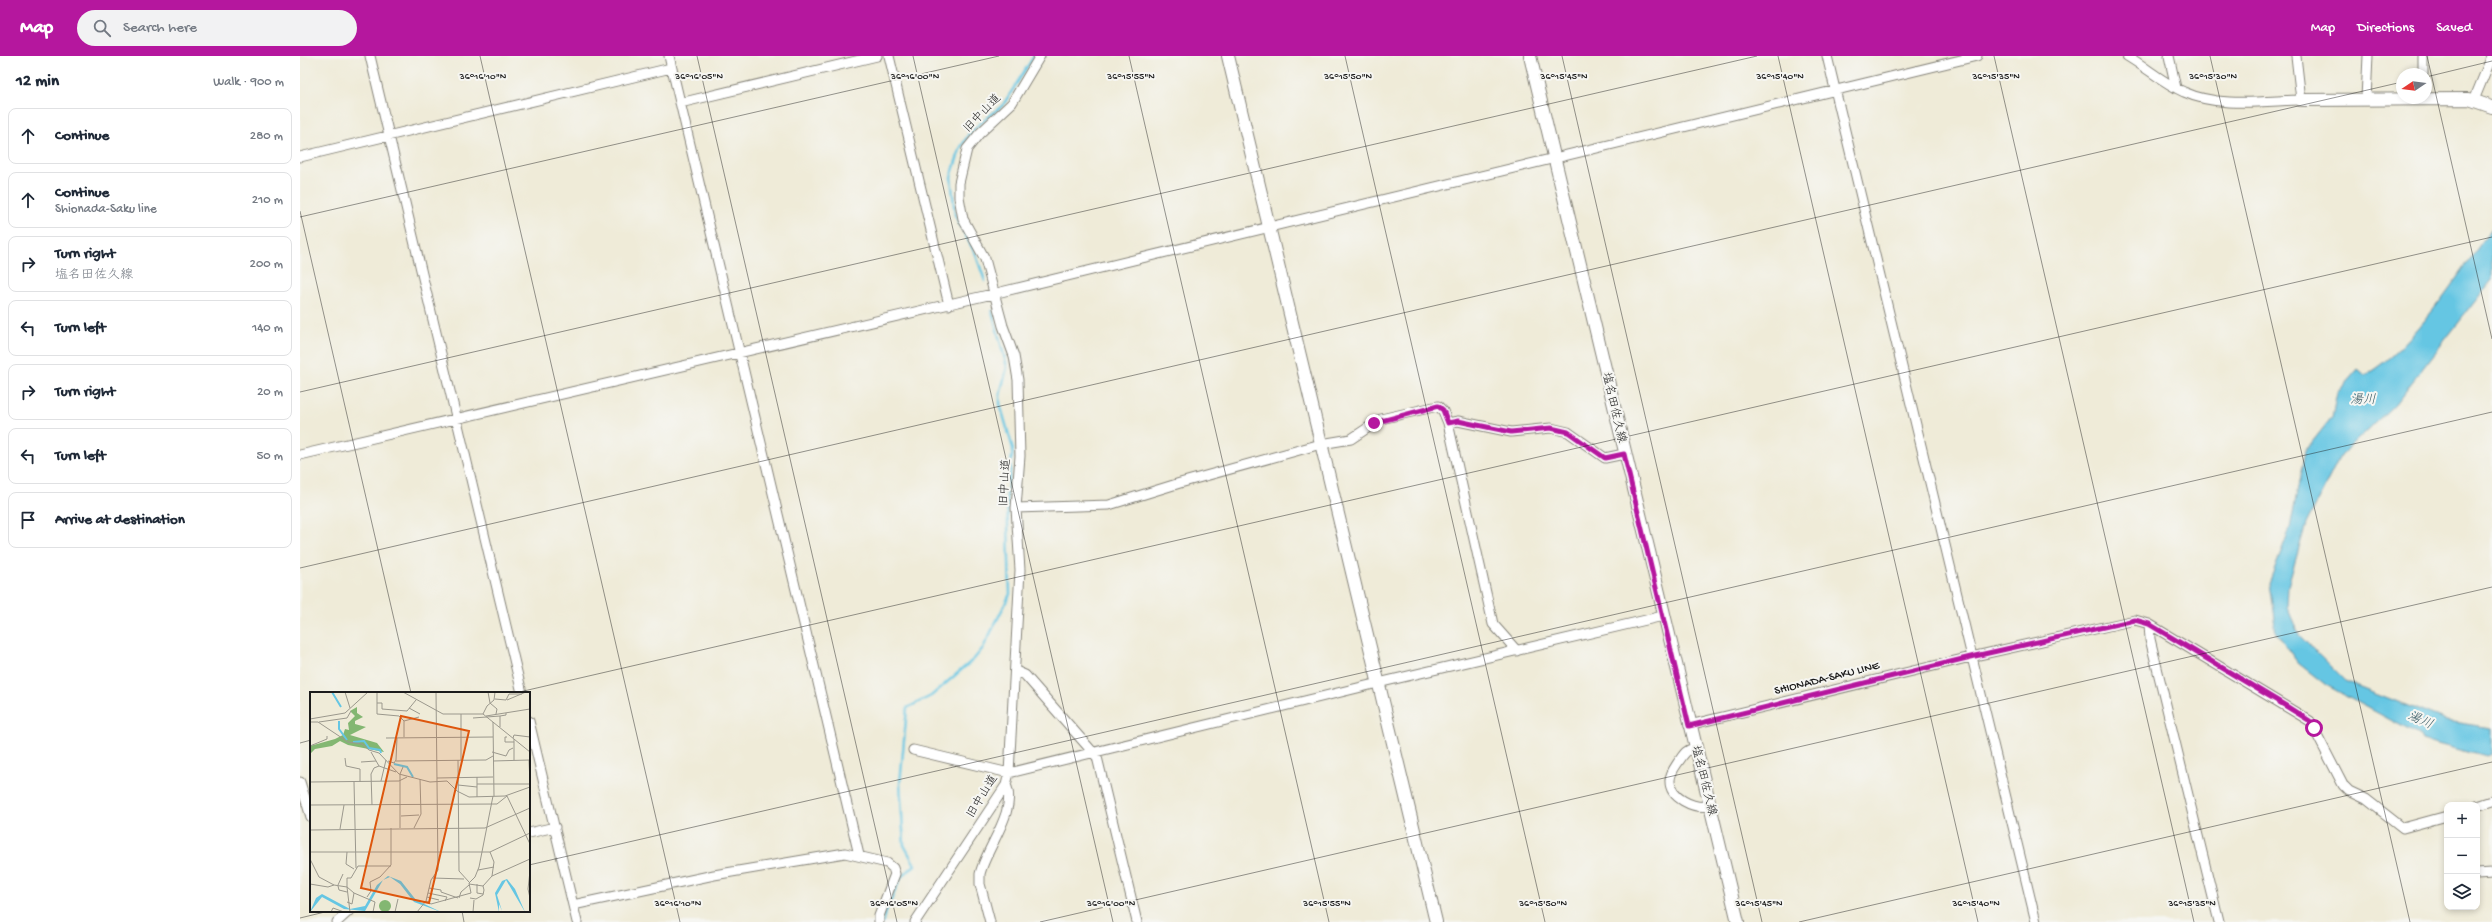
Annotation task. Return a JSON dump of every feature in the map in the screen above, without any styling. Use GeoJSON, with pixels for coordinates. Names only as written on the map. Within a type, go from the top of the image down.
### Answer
{"type":"FeatureCollection","features":[{"type":"Feature","properties":{"kind":"street"},"geometry":{"type":"LineString","coordinates":[[370,56],[522,692]]}},
{"type":"Feature","properties":{"kind":"street"},"geometry":{"type":"LineString","coordinates":[[669,56],[859,855]]}},
{"type":"Feature","properties":{"kind":"street"},"geometry":{"type":"LineString","coordinates":[[680,103],[877,56]]}},
{"type":"Feature","properties":{"kind":"street"},"geometry":{"type":"LineString","coordinates":[[889,56],[950,304]]}},
{"type":"Feature","properties":{"kind":"street","name":"旧中山道"},"geometry":{"type":"LineString","coordinates":[[914,922],[1006,785],[1009,774],[1016,671],[1020,570],[1016,508],[1020,456],[1018,380],[1014,356],[994,294],[985,259],[968,229],[961,210],[959,197],[961,170],[967,149],[978,134],[1012,103],[1040,56]]}},
{"type":"Feature","properties":{"kind":"street"},"geometry":{"type":"LineString","coordinates":[[1228,56],[1436,922]]}},
{"type":"Feature","properties":{"kind":"street","name":"塩名田佐久線"},"geometry":{"type":"LineString","coordinates":[[1530,56],[1694,748],[1738,922]]}},
{"type":"Feature","properties":{"kind":"street"},"geometry":{"type":"LineString","coordinates":[[1827,56],[2036,922]]}},
{"type":"Feature","properties":{"kind":"street"},"geometry":{"type":"LineString","coordinates":[[300,455],[458,420],[994,294],[1554,157],[1683,128],[1835,89],[1977,56]]}},
{"type":"Feature","properties":{"kind":"street"},"geometry":{"type":"LineString","coordinates":[[2127,56],[2176,88],[2198,97],[2218,101],[2396,98]]}},
{"type":"Feature","properties":{"kind":"street"},"geometry":{"type":"LineString","coordinates":[[2169,56],[2176,88]]}},
{"type":"Feature","properties":{"kind":"street"},"geometry":{"type":"LineString","coordinates":[[2296,56],[2302,100]]}},
{"type":"Feature","properties":{"kind":"street"},"geometry":{"type":"LineString","coordinates":[[2366,99],[2368,56]]}},
{"type":"Feature","properties":{"kind":"street"},"geometry":{"type":"LineString","coordinates":[[2423,56],[2423,68]]}},
{"type":"Feature","properties":{"kind":"street"},"geometry":{"type":"LineString","coordinates":[[2474,100],[2492,56]]}},
{"type":"Feature","properties":{"kind":"street"},"geometry":{"type":"LineString","coordinates":[[300,157],[671,68]]}},
{"type":"Feature","properties":{"kind":"street"},"geometry":{"type":"LineString","coordinates":[[2432,98],[2474,100],[2491,107]]}},
{"type":"Feature","properties":{"kind":"street"},"geometry":{"type":"LineString","coordinates":[[1016,508],[1109,506],[1180,483],[1321,444],[1351,439],[1381,419],[1433,406],[1441,407],[1448,423],[1493,624],[1517,651]]}},
{"type":"Feature","properties":{"kind":"street"},"geometry":{"type":"LineString","coordinates":[[1448,423],[1458,421],[1511,432],[1551,428],[1568,432],[1605,458],[1624,454]]}},
{"type":"Feature","properties":{"kind":"street"},"geometry":{"type":"LineString","coordinates":[[913,750],[1009,774],[1378,683],[1663,616]]}},
{"type":"Feature","properties":{"kind":"street","name":"SHIONADA-SAKU LINE"},"geometry":{"type":"LineString","coordinates":[[1689,726],[1971,657],[2129,621],[2135,620],[2149,624]]}},
{"type":"Feature","properties":{"kind":"street"},"geometry":{"type":"LineString","coordinates":[[2149,624],[2310,721],[2343,785],[2349,791],[2366,799],[2397,825],[2411,827],[2444,817]]}},
{"type":"Feature","properties":{"kind":"street"},"geometry":{"type":"LineString","coordinates":[[2149,624],[2219,922]]}},
{"type":"Feature","properties":{"kind":"street"},"geometry":{"type":"LineString","coordinates":[[1016,671],[1025,675],[1094,752],[1137,922]]}},
{"type":"Feature","properties":{"kind":"street"},"geometry":{"type":"LineString","coordinates":[[530,725],[577,922]]}},
{"type":"Feature","properties":{"kind":"street"},"geometry":{"type":"LineString","coordinates":[[1694,748],[1685,751],[1672,772],[1670,780],[1672,790],[1678,797],[1698,808],[1709,806]]}},
{"type":"Feature","properties":{"kind":"street"},"geometry":{"type":"LineString","coordinates":[[300,782],[310,814]]}},
{"type":"Feature","properties":{"kind":"street"},"geometry":{"type":"LineString","coordinates":[[990,922],[980,884],[980,874],[1008,808],[1008,790],[1006,785]]}},
{"type":"Feature","properties":{"kind":"street"},"geometry":{"type":"LineString","coordinates":[[2480,805],[2492,800]]}},
{"type":"Feature","properties":{"kind":"street"},"geometry":{"type":"LineString","coordinates":[[530,833],[555,827]]}},
{"type":"Feature","properties":{"kind":"street"},"geometry":{"type":"LineString","coordinates":[[573,905],[714,875],[845,853],[859,855],[887,863],[893,868],[894,874],[879,916],[879,922]]}},
{"type":"Feature","properties":{"kind":"street"},"geometry":{"type":"LineString","coordinates":[[2480,874],[2492,873]]}},
{"type":"Feature","properties":{"kind":"street"},"geometry":{"type":"LineString","coordinates":[[337,922],[348,912]]}},
{"type":"Feature","properties":{"kind":"water","name":"湯川"},"geometry":{"type":"Polygon","coordinates":[[[2492,228],[2492,280],[2394,405],[2340,456],[2306,524],[2288,586],[2287,607],[2299,635],[2345,681],[2446,721],[2492,728],[2492,755],[2487,757],[2422,740],[2420,736],[2326,685],[2298,663],[2276,633],[2269,583],[2290,528],[2305,451],[2332,417],[2337,393],[2358,369],[2365,375],[2383,363],[2418,329],[2450,288],[2492,228]]]}},
{"type":"Feature","properties":{"kind":"waterway"},"geometry":{"type":"LineString","coordinates":[[985,281],[976,255],[955,215],[951,177],[960,149],[970,132],[1003,105],[1034,56]]}},
{"type":"Feature","properties":{"kind":"waterway"},"geometry":{"type":"LineString","coordinates":[[884,922],[884,916],[901,877],[915,865],[904,845],[900,784],[907,708],[931,696],[974,659],[983,648],[1010,594],[1007,494],[1013,449],[1000,404],[1000,395],[1007,367],[992,311]]}},
{"type":"Feature","properties":{"kind":"route"},"geometry":{"type":"LineString","coordinates":[[1374,423],[1381,419],[1438,406],[1443,410],[1446,422],[1448,423],[1458,421],[1500,432],[1551,428],[1568,432],[1586,442],[1599,456],[1605,458],[1624,454],[1689,726],[1975,656],[2135,620],[2149,624],[2286,706],[2310,721],[2314,728]]}}]}
